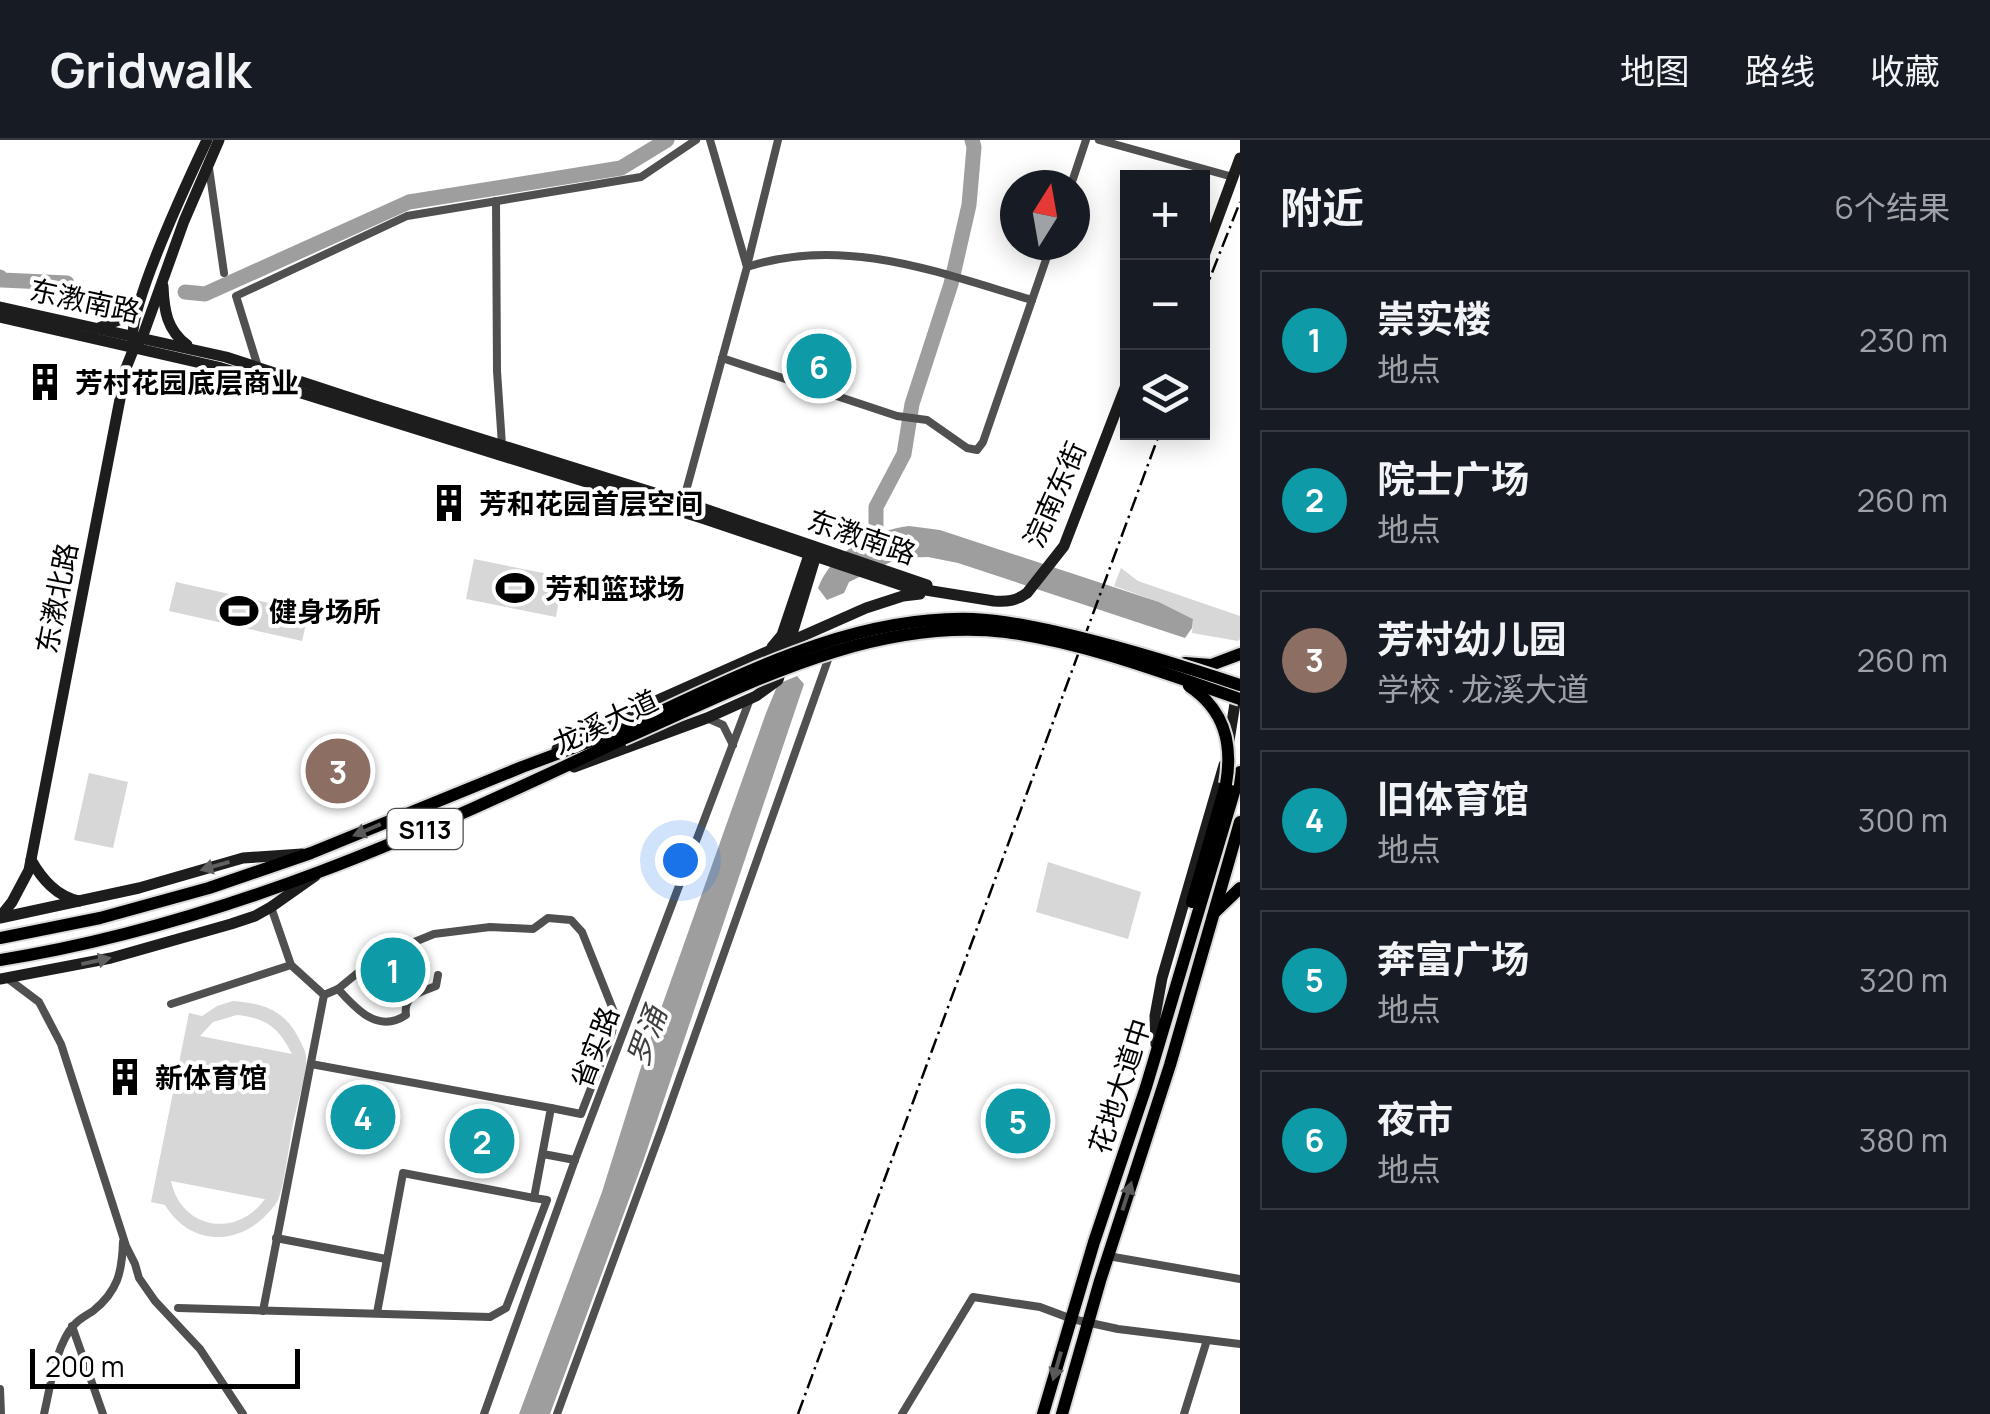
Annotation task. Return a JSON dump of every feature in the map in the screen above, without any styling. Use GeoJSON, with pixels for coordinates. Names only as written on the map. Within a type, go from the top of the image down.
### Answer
{"type":"FeatureCollection","features":[{"type":"Feature","properties":{"kind":"main road","name":"龙溪大道"},"geometry":{"type":"LineString","coordinates":[[0,960],[104,940],[318,874],[532,782],[620,735],[792,654],[891,625],[950,619],[1013,623],[1240,684]]}},
{"type":"Feature","properties":{"kind":"main road"},"geometry":{"type":"LineString","coordinates":[[1162,666],[1211,665],[1240,654]]}},
{"type":"Feature","properties":{"kind":"main road","name":"龙溪大道"},"geometry":{"type":"LineString","coordinates":[[1162,666],[1240,699]]}},
{"type":"Feature","properties":{"kind":"main road"},"geometry":{"type":"LineString","coordinates":[[1146,1087],[1179,950],[1226,784],[1230,756],[1220,720],[1206,700],[1162,666]]}},
{"type":"Feature","properties":{"kind":"main road","name":"龙溪大道"},"geometry":{"type":"LineString","coordinates":[[0,938],[100,918],[196,892],[312,854],[522,767],[620,735]]}},
{"type":"Feature","properties":{"kind":"main road","name":"花地大道中"},"geometry":{"type":"LineString","coordinates":[[1043,1414],[1240,772]]}},
{"type":"Feature","properties":{"kind":"main road","name":"花地大道中"},"geometry":{"type":"LineString","coordinates":[[1062,1414],[1240,822]]}},
{"type":"Feature","properties":{"kind":"main road"},"geometry":{"type":"LineString","coordinates":[[1212,915],[1240,888]]}},
{"type":"Feature","properties":{"kind":"street","name":"东漖北路"},"geometry":{"type":"LineString","coordinates":[[136,340],[143,294],[207,140]]}},
{"type":"Feature","properties":{"kind":"street","name":"东漖北路"},"geometry":{"type":"LineString","coordinates":[[0,918],[22,884],[31,860],[126,368],[219,140]]}},
{"type":"Feature","properties":{"kind":"street"},"geometry":{"type":"LineString","coordinates":[[258,367],[236,296],[406,216],[641,177],[696,140]]}},
{"type":"Feature","properties":{"kind":"street"},"geometry":{"type":"LineString","coordinates":[[710,140],[747,267]]}},
{"type":"Feature","properties":{"kind":"street"},"geometry":{"type":"LineString","coordinates":[[683,502],[778,140]]}},
{"type":"Feature","properties":{"kind":"street"},"geometry":{"type":"LineString","coordinates":[[1076,170],[1086,140]]}},
{"type":"Feature","properties":{"kind":"street"},"geometry":{"type":"LineString","coordinates":[[1099,140],[1234,176]]}},
{"type":"Feature","properties":{"kind":"street"},"geometry":{"type":"LineString","coordinates":[[1202,260],[1240,158]]}},
{"type":"Feature","properties":{"kind":"street"},"geometry":{"type":"LineString","coordinates":[[208,164],[224,273]]}},
{"type":"Feature","properties":{"kind":"street"},"geometry":{"type":"LineString","coordinates":[[496,201],[502,445]]}},
{"type":"Feature","properties":{"kind":"street"},"geometry":{"type":"LineString","coordinates":[[747,267],[778,259],[874,257],[1032,300]]}},
{"type":"Feature","properties":{"kind":"street"},"geometry":{"type":"LineString","coordinates":[[722,358],[897,416],[927,420],[967,448],[977,450],[1046,260]]}},
{"type":"Feature","properties":{"kind":"street"},"geometry":{"type":"LineString","coordinates":[[162,280],[168,323],[190,348]]}},
{"type":"Feature","properties":{"kind":"street"},"geometry":{"type":"LineString","coordinates":[[95,329],[119,320],[143,294]]}},
{"type":"Feature","properties":{"kind":"street","name":"东漖南路"},"geometry":{"type":"LineString","coordinates":[[0,307],[136,340],[940,592]]}},
{"type":"Feature","properties":{"kind":"street","name":"东漖南路"},"geometry":{"type":"LineString","coordinates":[[0,317],[190,348],[258,367],[683,502],[822,555]]}},
{"type":"Feature","properties":{"kind":"street","name":"浣南东街"},"geometry":{"type":"LineString","coordinates":[[940,592],[1008,602],[1027,593],[1056,558],[1071,532],[1120,401]]}},
{"type":"Feature","properties":{"kind":"street"},"geometry":{"type":"LineString","coordinates":[[532,782],[707,718],[753,697],[778,680],[822,555]]}},
{"type":"Feature","properties":{"kind":"street"},"geometry":{"type":"LineString","coordinates":[[768,650],[782,634],[822,555]]}},
{"type":"Feature","properties":{"kind":"street"},"geometry":{"type":"LineString","coordinates":[[522,767],[606,723],[844,617],[903,596],[940,592]]}},
{"type":"Feature","properties":{"kind":"street"},"geometry":{"type":"LineString","coordinates":[[556,1414],[844,617]]}},
{"type":"Feature","properties":{"kind":"street"},"geometry":{"type":"LineString","coordinates":[[753,697],[765,685],[770,672],[772,659],[768,650]]}},
{"type":"Feature","properties":{"kind":"street"},"geometry":{"type":"LineString","coordinates":[[1156,1044],[1155,1016],[1162,978],[1223,768],[1240,684]]}},
{"type":"Feature","properties":{"kind":"street","name":"省实路"},"geometry":{"type":"LineString","coordinates":[[484,1414],[575,1160],[753,697]]}},
{"type":"Feature","properties":{"kind":"street"},"geometry":{"type":"LineString","coordinates":[[707,718],[723,725],[732,745]]}},
{"type":"Feature","properties":{"kind":"street"},"geometry":{"type":"LineString","coordinates":[[0,918],[139,888],[243,858],[312,854]]}},
{"type":"Feature","properties":{"kind":"street"},"geometry":{"type":"LineString","coordinates":[[31,860],[51,887],[81,901]]}},
{"type":"Feature","properties":{"kind":"street"},"geometry":{"type":"LineString","coordinates":[[3,979],[111,958],[255,916],[318,874]]}},
{"type":"Feature","properties":{"kind":"street"},"geometry":{"type":"LineString","coordinates":[[271,907],[291,965],[324,995]]}},
{"type":"Feature","properties":{"kind":"street"},"geometry":{"type":"LineString","coordinates":[[311,1064],[581,1114],[616,1018],[582,932],[571,920],[548,918],[533,928],[490,927],[434,934],[379,958],[324,995]]}},
{"type":"Feature","properties":{"kind":"street"},"geometry":{"type":"LineString","coordinates":[[171,1004],[291,965]]}},
{"type":"Feature","properties":{"kind":"street"},"geometry":{"type":"LineString","coordinates":[[338,988],[364,1015],[389,1023],[406,1015],[412,996],[436,986],[438,975]]}},
{"type":"Feature","properties":{"kind":"street"},"geometry":{"type":"LineString","coordinates":[[3,979],[38,1002],[60,1044],[139,1278],[200,1350],[243,1414]]}},
{"type":"Feature","properties":{"kind":"street"},"geometry":{"type":"LineString","coordinates":[[263,1310],[324,995]]}},
{"type":"Feature","properties":{"kind":"street"},"geometry":{"type":"LineString","coordinates":[[534,1198],[551,1108]]}},
{"type":"Feature","properties":{"kind":"street"},"geometry":{"type":"LineString","coordinates":[[542,1154],[575,1160]]}},
{"type":"Feature","properties":{"kind":"street"},"geometry":{"type":"LineString","coordinates":[[178,1308],[490,1317],[506,1308],[547,1200],[403,1173],[377,1313]]}},
{"type":"Feature","properties":{"kind":"street"},"geometry":{"type":"LineString","coordinates":[[44,1414],[58,1355],[72,1326],[98,1307],[118,1284],[124,1238]]}},
{"type":"Feature","properties":{"kind":"street"},"geometry":{"type":"LineString","coordinates":[[276,1238],[386,1260]]}},
{"type":"Feature","properties":{"kind":"street"},"geometry":{"type":"LineString","coordinates":[[1108,1256],[1240,1279]]}},
{"type":"Feature","properties":{"kind":"street"},"geometry":{"type":"LineString","coordinates":[[902,1414],[972,1297],[1040,1308],[1088,1323],[1240,1344]]}},
{"type":"Feature","properties":{"kind":"street"},"geometry":{"type":"LineString","coordinates":[[72,1326],[103,1414]]}},
{"type":"Feature","properties":{"kind":"street"},"geometry":{"type":"LineString","coordinates":[[1184,1414],[1207,1340]]}},
{"type":"Feature","properties":{"kind":"street"},"geometry":{"type":"LineString","coordinates":[[0,1389],[2,1414]]}},
{"type":"Feature","properties":{"kind":"shaded area"},"geometry":{"type":"Polygon","coordinates":[[[909,526],[940,530],[1159,602],[1193,619],[1192,628],[1185,638],[958,563],[928,557],[899,558],[849,582],[844,593],[827,600],[818,588],[843,553],[868,538],[909,526]]]}},
{"type":"Feature","properties":{"kind":"shaded area","name":"芳和篮球场"},"geometry":{"type":"Polygon","coordinates":[[[474,559],[563,577],[556,617],[466,599],[474,559]]]}},
{"type":"Feature","properties":{"kind":"shaded area"},"geometry":{"type":"Polygon","coordinates":[[[1121,568],[1138,581],[1240,616],[1240,639],[1192,633],[1193,619],[1114,586],[1121,568]]]}},
{"type":"Feature","properties":{"kind":"shaded area","name":"健身场所"},"geometry":{"type":"Polygon","coordinates":[[[176,582],[309,612],[302,641],[169,611],[176,582]]]}},
{"type":"Feature","properties":{"kind":"shaded area"},"geometry":{"type":"Polygon","coordinates":[[[797,676],[804,684],[644,1159],[550,1414],[519,1414],[602,1192],[647,1048],[766,713],[778,684],[797,676]]]}},
{"type":"Feature","properties":{"kind":"shaded area"},"geometry":{"type":"Polygon","coordinates":[[[89,773],[128,782],[113,848],[74,840],[89,773]]]}},
{"type":"Feature","properties":{"kind":"shaded area"},"geometry":{"type":"Polygon","coordinates":[[[1048,862],[1141,892],[1128,939],[1036,912],[1048,862]]]}},
{"type":"Feature","properties":{"kind":"shaded area"},"geometry":{"type":"Polygon","coordinates":[[[243,1002],[278,1013],[297,1035],[306,1063],[277,1201],[257,1223],[229,1236],[215,1237],[187,1228],[165,1205],[151,1202],[189,1013],[202,1016],[217,1006],[243,1002]],[[237,1015],[213,1022],[200,1036],[292,1054],[271,1026],[237,1015]],[[171,1181],[186,1210],[211,1223],[239,1220],[265,1199],[264,1199],[171,1181]]]}},
{"type":"Feature","properties":{"kind":"waterway"},"geometry":{"type":"LineString","coordinates":[[185,292],[205,294],[409,202],[621,168],[667,140]]}},
{"type":"Feature","properties":{"kind":"waterway"},"geometry":{"type":"LineString","coordinates":[[876,550],[876,507],[904,454],[912,404],[951,284],[969,205],[972,140]]}},
{"type":"Feature","properties":{"kind":"waterway"},"geometry":{"type":"LineString","coordinates":[[0,277],[67,283]]}},
{"type":"Feature","properties":{"kind":"railway"},"geometry":{"type":"LineString","coordinates":[[1210,278],[1240,202]]}},
{"type":"Feature","properties":{"kind":"railway"},"geometry":{"type":"LineString","coordinates":[[798,1414],[1157,440]]}},
{"type":"Feature","properties":{"kind":"place","name":"夜市"},"geometry":{"type":"Point","coordinates":[819,366]}},
{"type":"Feature","properties":{"kind":"place","name":"芳村花园底层商业"},"geometry":{"type":"Point","coordinates":[45,382]}},
{"type":"Feature","properties":{"kind":"place","name":"芳和花园首层空间"},"geometry":{"type":"Point","coordinates":[449,503]}},
{"type":"Feature","properties":{"kind":"place","name":"芳和篮球场"},"geometry":{"type":"Point","coordinates":[515,588]}},
{"type":"Feature","properties":{"kind":"place","name":"健身场所"},"geometry":{"type":"Point","coordinates":[239,611]}},
{"type":"Feature","properties":{"kind":"place","name":"芳村幼儿园"},"geometry":{"type":"Point","coordinates":[338,771]}},
{"type":"Feature","properties":{"kind":"place","name":"崇实楼"},"geometry":{"type":"Point","coordinates":[393,970]}},
{"type":"Feature","properties":{"kind":"place","name":"新体育馆"},"geometry":{"type":"Point","coordinates":[125,1077]}},
{"type":"Feature","properties":{"kind":"place","name":"旧体育馆"},"geometry":{"type":"Point","coordinates":[363,1117]}},
{"type":"Feature","properties":{"kind":"place","name":"奔富广场"},"geometry":{"type":"Point","coordinates":[1018,1121]}},
{"type":"Feature","properties":{"kind":"place","name":"院士广场"},"geometry":{"type":"Point","coordinates":[482,1141]}},
{"type":"Feature","properties":{"kind":"water label","name":"罗涌"},"geometry":{"type":"Point","coordinates":[646,1036]}}]}
